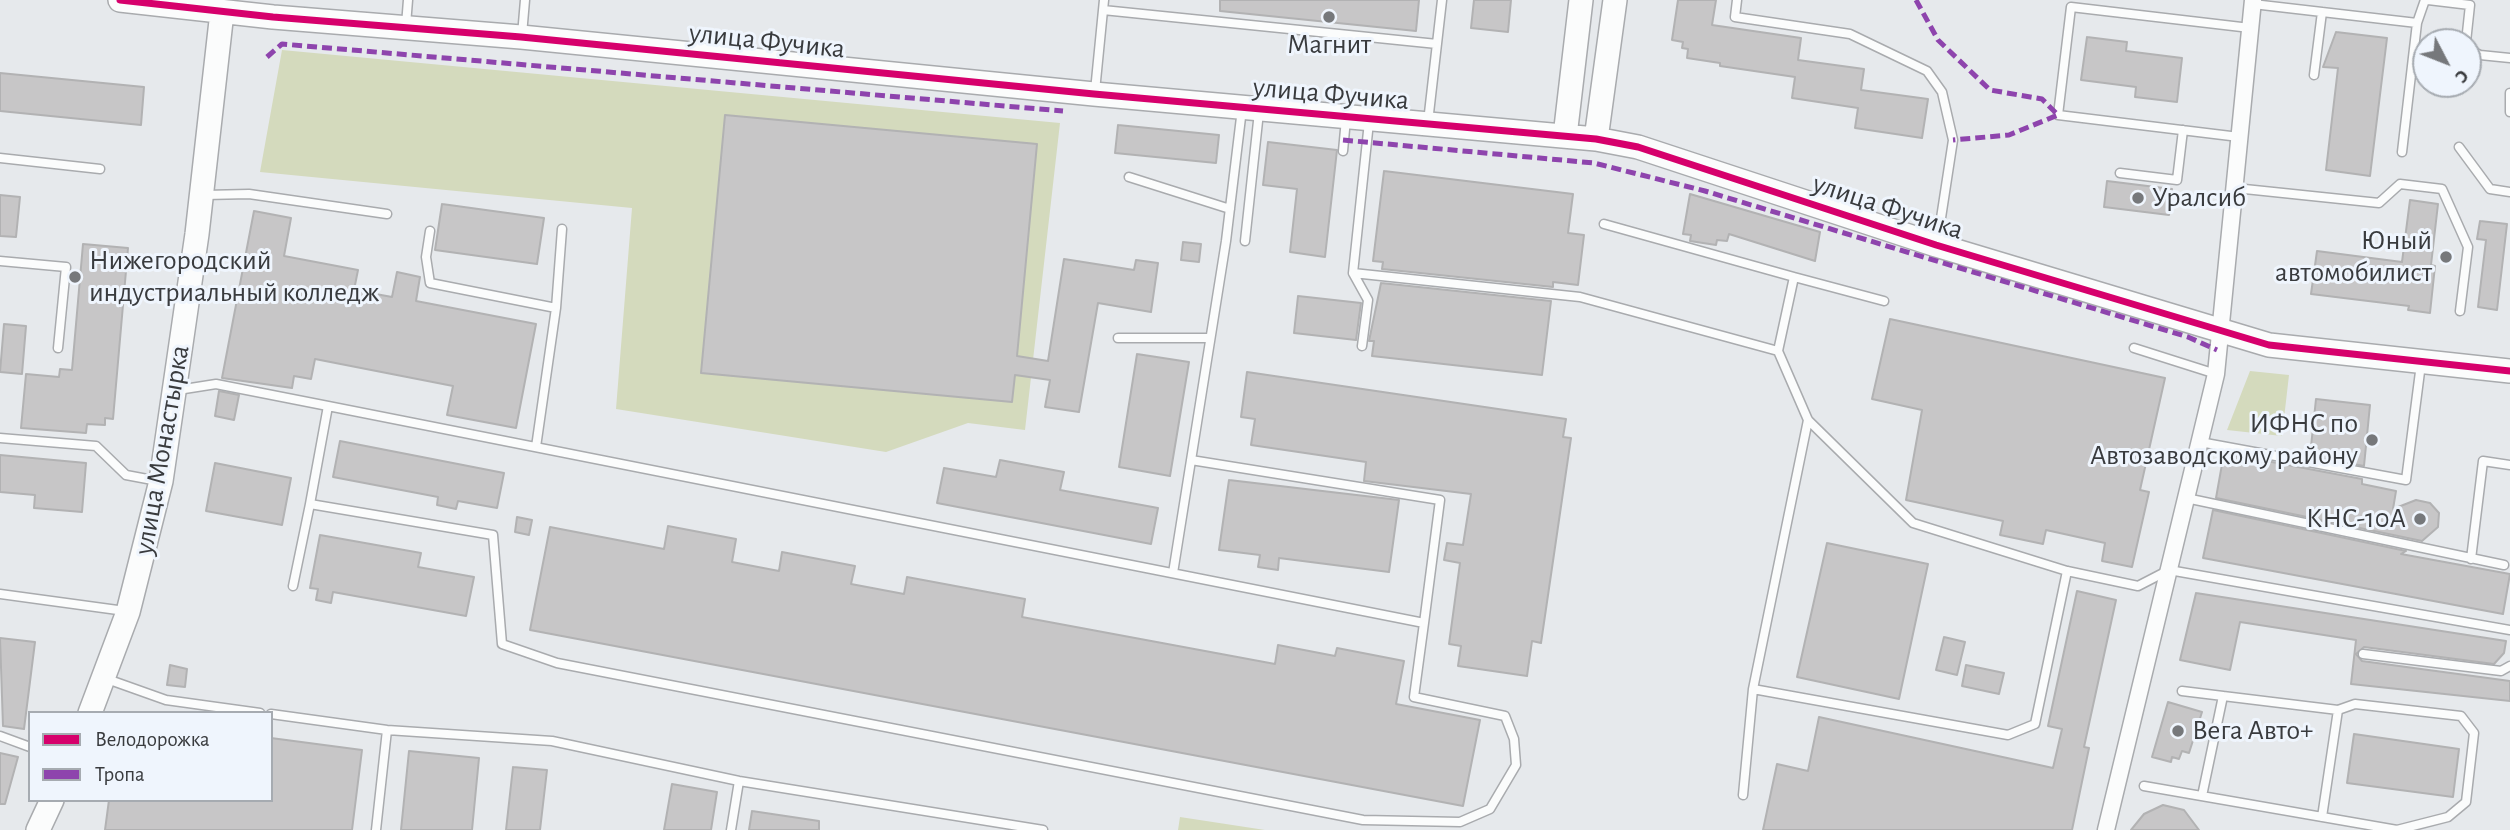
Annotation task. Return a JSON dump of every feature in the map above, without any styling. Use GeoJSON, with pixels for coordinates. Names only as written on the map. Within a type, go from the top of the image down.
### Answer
{"type":"FeatureCollection","features":[{"type":"Feature","properties":{"kind":"street","name":"улица Фучика"},"geometry":{"type":"LineString","coordinates":[[120,0],[222,12],[521,37],[1094,94],[1596,139],[1638,147],[1937,245],[2269,345],[2510,371]]}},
{"type":"Feature","properties":{"kind":"street"},"geometry":{"type":"LineString","coordinates":[[1565,136],[1581,0]]}},
{"type":"Feature","properties":{"kind":"street"},"geometry":{"type":"LineString","coordinates":[[1596,139],[1615,0]]}},
{"type":"Feature","properties":{"kind":"street"},"geometry":{"type":"LineString","coordinates":[[2106,830],[2216,374],[2218,331],[2253,2]]}},
{"type":"Feature","properties":{"kind":"street","name":"улица Монастырка"},"geometry":{"type":"LineString","coordinates":[[91,711],[128,612],[161,481],[202,195],[222,12]]}},
{"type":"Feature","properties":{"kind":"street"},"geometry":{"type":"LineString","coordinates":[[38,830],[50,802]]}},
{"type":"Feature","properties":{"kind":"lane"},"geometry":{"type":"LineString","coordinates":[[405,28],[408,0]]}},
{"type":"Feature","properties":{"kind":"lane"},"geometry":{"type":"LineString","coordinates":[[521,37],[525,0]]}},
{"type":"Feature","properties":{"kind":"lane"},"geometry":{"type":"LineString","coordinates":[[1094,94],[1104,0]]}},
{"type":"Feature","properties":{"kind":"lane"},"geometry":{"type":"LineString","coordinates":[[1428,123],[1442,0]]}},
{"type":"Feature","properties":{"kind":"lane"},"geometry":{"type":"LineString","coordinates":[[1737,0],[1735,17],[1850,34],[1927,71],[1942,92],[1953,140],[1937,245]]}},
{"type":"Feature","properties":{"kind":"lane"},"geometry":{"type":"LineString","coordinates":[[2416,28],[2427,0],[2470,5],[2468,28]]}},
{"type":"Feature","properties":{"kind":"lane"},"geometry":{"type":"LineString","coordinates":[[2253,2],[2417,23]]}},
{"type":"Feature","properties":{"kind":"lane"},"geometry":{"type":"LineString","coordinates":[[2239,137],[2058,115],[2072,4],[2250,28]]}},
{"type":"Feature","properties":{"kind":"lane"},"geometry":{"type":"LineString","coordinates":[[1103,10],[1437,44]]}},
{"type":"Feature","properties":{"kind":"lane"},"geometry":{"type":"LineString","coordinates":[[2314,75],[2322,12]]}},
{"type":"Feature","properties":{"kind":"lane"},"geometry":{"type":"LineString","coordinates":[[2482,55],[2510,58]]}},
{"type":"Feature","properties":{"kind":"lane"},"geometry":{"type":"LineString","coordinates":[[2402,152],[2412,67]]}},
{"type":"Feature","properties":{"kind":"lane"},"geometry":{"type":"LineString","coordinates":[[2510,93],[2510,112]]}},
{"type":"Feature","properties":{"kind":"lane"},"geometry":{"type":"LineString","coordinates":[[1173,573],[1230,209],[1251,108]]}},
{"type":"Feature","properties":{"kind":"lane"},"geometry":{"type":"LineString","coordinates":[[1245,241],[1251,108]]}},
{"type":"Feature","properties":{"kind":"lane"},"geometry":{"type":"LineString","coordinates":[[1343,151],[1346,116]]}},
{"type":"Feature","properties":{"kind":"lane"},"geometry":{"type":"LineString","coordinates":[[1362,346],[1368,300],[1353,273],[1369,119]]}},
{"type":"Feature","properties":{"kind":"lane"},"geometry":{"type":"LineString","coordinates":[[2120,173],[2177,180],[2183,130]]}},
{"type":"Feature","properties":{"kind":"lane"},"geometry":{"type":"LineString","coordinates":[[2459,148],[2490,189],[2510,192]]}},
{"type":"Feature","properties":{"kind":"lane"},"geometry":{"type":"LineString","coordinates":[[0,158],[100,169]]}},
{"type":"Feature","properties":{"kind":"lane"},"geometry":{"type":"LineString","coordinates":[[1129,177],[1230,209]]}},
{"type":"Feature","properties":{"kind":"lane"},"geometry":{"type":"LineString","coordinates":[[2234,188],[2379,203],[2400,184],[2442,189],[2468,247],[2460,311]]}},
{"type":"Feature","properties":{"kind":"lane"},"geometry":{"type":"LineString","coordinates":[[202,195],[249,194],[387,214]]}},
{"type":"Feature","properties":{"kind":"lane"},"geometry":{"type":"LineString","coordinates":[[1604,224],[1884,301]]}},
{"type":"Feature","properties":{"kind":"lane"},"geometry":{"type":"LineString","coordinates":[[536,447],[556,308],[562,229]]}},
{"type":"Feature","properties":{"kind":"lane"},"geometry":{"type":"LineString","coordinates":[[430,231],[426,257],[430,283],[556,308]]}},
{"type":"Feature","properties":{"kind":"lane"},"geometry":{"type":"LineString","coordinates":[[0,261],[66,267],[58,348]]}},
{"type":"Feature","properties":{"kind":"lane"},"geometry":{"type":"LineString","coordinates":[[1353,273],[1580,297],[1778,351]]}},
{"type":"Feature","properties":{"kind":"lane"},"geometry":{"type":"LineString","coordinates":[[1794,277],[1778,351],[1808,420],[1913,523],[2067,571],[2138,586],[2169,570],[2510,630]]}},
{"type":"Feature","properties":{"kind":"lane"},"geometry":{"type":"LineString","coordinates":[[1118,338],[1210,338]]}},
{"type":"Feature","properties":{"kind":"lane"},"geometry":{"type":"LineString","coordinates":[[2134,348],[2216,374]]}},
{"type":"Feature","properties":{"kind":"lane"},"geometry":{"type":"LineString","coordinates":[[2200,442],[2406,480],[2421,362]]}},
{"type":"Feature","properties":{"kind":"lane"},"geometry":{"type":"LineString","coordinates":[[175,390],[216,384],[1424,623]]}},
{"type":"Feature","properties":{"kind":"lane"},"geometry":{"type":"LineString","coordinates":[[293,586],[328,406]]}},
{"type":"Feature","properties":{"kind":"lane"},"geometry":{"type":"LineString","coordinates":[[1743,795],[1754,689],[1808,420]]}},
{"type":"Feature","properties":{"kind":"lane"},"geometry":{"type":"LineString","coordinates":[[0,438],[96,446],[126,475],[161,481]]}},
{"type":"Feature","properties":{"kind":"lane"},"geometry":{"type":"LineString","coordinates":[[310,504],[493,535],[502,644],[557,663],[1363,820],[1460,822],[1490,808],[1516,765],[1514,739],[1505,716],[1414,696],[1440,500],[1191,460]]}},
{"type":"Feature","properties":{"kind":"lane"},"geometry":{"type":"LineString","coordinates":[[2471,558],[2483,461],[2510,465]]}},
{"type":"Feature","properties":{"kind":"lane"},"geometry":{"type":"LineString","coordinates":[[2186,499],[2504,565]]}},
{"type":"Feature","properties":{"kind":"lane"},"geometry":{"type":"LineString","coordinates":[[1754,689],[2008,735],[2035,724],[2067,571]]}},
{"type":"Feature","properties":{"kind":"lane"},"geometry":{"type":"LineString","coordinates":[[0,594],[128,612]]}},
{"type":"Feature","properties":{"kind":"lane"},"geometry":{"type":"LineString","coordinates":[[2363,654],[2501,671],[2510,666]]}},
{"type":"Feature","properties":{"kind":"lane"},"geometry":{"type":"LineString","coordinates":[[104,678],[166,700],[246,711]]}},
{"type":"Feature","properties":{"kind":"lane"},"geometry":{"type":"LineString","coordinates":[[2144,786],[2397,830],[2448,817],[2466,802],[2474,733],[2461,716],[2355,704],[2338,710],[2182,691]]}},
{"type":"Feature","properties":{"kind":"lane"},"geometry":{"type":"LineString","coordinates":[[2202,796],[2223,696]]}},
{"type":"Feature","properties":{"kind":"lane"},"geometry":{"type":"LineString","coordinates":[[2322,817],[2338,710]]}},
{"type":"Feature","properties":{"kind":"lane"},"geometry":{"type":"LineString","coordinates":[[273,714],[387,730],[552,741],[739,781],[1043,830]]}},
{"type":"Feature","properties":{"kind":"lane"},"geometry":{"type":"LineString","coordinates":[[376,830],[387,730]]}},
{"type":"Feature","properties":{"kind":"lane"},"geometry":{"type":"LineString","coordinates":[[0,736],[28,746]]}},
{"type":"Feature","properties":{"kind":"lane"},"geometry":{"type":"LineString","coordinates":[[731,830],[739,781]]}},
{"type":"Feature","properties":{"kind":"green space"},"geometry":{"type":"Polygon","coordinates":[[[282,50],[1060,123],[1025,430],[968,423],[886,452],[616,409],[632,208],[260,172],[282,50]]]}},
{"type":"Feature","properties":{"kind":"green space"},"geometry":{"type":"Polygon","coordinates":[[[2250,371],[2289,375],[2282,436],[2227,430],[2250,371]]]}},
{"type":"Feature","properties":{"kind":"green space"},"geometry":{"type":"Polygon","coordinates":[[[1180,817],[1265,830],[1178,830],[1180,817]]]}},
{"type":"Feature","properties":{"kind":"building"},"geometry":{"type":"Polygon","coordinates":[[[1220,0],[1419,0],[1416,31],[1220,11],[1220,0]]]}},
{"type":"Feature","properties":{"kind":"building"},"geometry":{"type":"Polygon","coordinates":[[[1474,0],[1511,0],[1508,32],[1471,28],[1474,0]]]}},
{"type":"Feature","properties":{"kind":"building"},"geometry":{"type":"Polygon","coordinates":[[[1678,0],[1716,0],[1712,25],[1801,38],[1798,60],[1864,69],[1861,90],[1928,99],[1922,138],[1855,128],[1858,108],[1792,98],[1795,77],[1720,66],[1720,63],[1687,58],[1688,49],[1682,48],[1683,42],[1672,40],[1678,0]]]}},
{"type":"Feature","properties":{"kind":"building"},"geometry":{"type":"Polygon","coordinates":[[[2336,32],[2387,38],[2370,176],[2326,170],[2338,68],[2323,67],[2336,32]]]}},
{"type":"Feature","properties":{"kind":"building"},"geometry":{"type":"Polygon","coordinates":[[[2087,37],[2127,42],[2126,51],[2182,58],[2177,102],[2135,97],[2136,87],[2081,80],[2087,37]]]}},
{"type":"Feature","properties":{"kind":"building"},"geometry":{"type":"Polygon","coordinates":[[[0,73],[144,87],[141,125],[0,111],[0,73]]]}},
{"type":"Feature","properties":{"kind":"building"},"geometry":{"type":"Polygon","coordinates":[[[725,115],[1037,144],[1017,356],[1048,361],[1064,259],[1134,270],[1136,260],[1158,263],[1151,312],[1098,303],[1079,412],[1045,407],[1050,380],[1015,375],[1012,402],[701,373],[725,115]]]}},
{"type":"Feature","properties":{"kind":"building"},"geometry":{"type":"Polygon","coordinates":[[[1118,125],[1219,135],[1216,163],[1115,153],[1118,125]]]}},
{"type":"Feature","properties":{"kind":"building"},"geometry":{"type":"Polygon","coordinates":[[[1268,142],[1337,150],[1325,257],[1290,252],[1297,189],[1263,185],[1268,142]]]}},
{"type":"Feature","properties":{"kind":"building"},"geometry":{"type":"Polygon","coordinates":[[[1384,171],[1573,194],[1568,233],[1584,235],[1578,285],[1553,282],[1553,287],[1382,269],[1383,262],[1373,261],[1384,171]]]}},
{"type":"Feature","properties":{"kind":"building","name":"Уралсиб"},"geometry":{"type":"Polygon","coordinates":[[[2107,181],[2172,189],[2169,215],[2104,207],[2107,181]]]}},
{"type":"Feature","properties":{"kind":"building"},"geometry":{"type":"Polygon","coordinates":[[[1690,194],[1820,232],[1815,261],[1729,234],[1727,241],[1717,240],[1716,245],[1690,241],[1691,235],[1683,234],[1690,194]]]}},
{"type":"Feature","properties":{"kind":"building"},"geometry":{"type":"Polygon","coordinates":[[[0,195],[20,197],[16,237],[0,236],[0,195]]]}},
{"type":"Feature","properties":{"kind":"building"},"geometry":{"type":"Polygon","coordinates":[[[2410,200],[2438,204],[2431,265],[2435,266],[2430,313],[2408,310],[2409,306],[2311,294],[2317,251],[2402,262],[2410,200]]]}},
{"type":"Feature","properties":{"kind":"building"},"geometry":{"type":"Polygon","coordinates":[[[442,204],[544,218],[537,264],[435,250],[442,204]]]}},
{"type":"Feature","properties":{"kind":"building"},"geometry":{"type":"Polygon","coordinates":[[[254,211],[291,218],[284,256],[358,270],[354,290],[392,297],[397,272],[420,277],[416,301],[536,324],[516,428],[447,415],[453,386],[315,359],[311,379],[294,376],[292,388],[222,378],[254,211]]]}},
{"type":"Feature","properties":{"kind":"building"},"geometry":{"type":"Polygon","coordinates":[[[2480,221],[2507,224],[2497,310],[2478,307],[2486,240],[2477,239],[2480,221]]]}},
{"type":"Feature","properties":{"kind":"building"},"geometry":{"type":"Polygon","coordinates":[[[1183,242],[1201,244],[1199,262],[1181,260],[1183,242]]]}},
{"type":"Feature","properties":{"kind":"building"},"geometry":{"type":"Polygon","coordinates":[[[83,244],[128,248],[113,419],[105,418],[105,425],[87,424],[86,433],[21,428],[26,374],[59,377],[60,369],[72,370],[83,244]]]}},
{"type":"Feature","properties":{"kind":"building"},"geometry":{"type":"Polygon","coordinates":[[[1381,283],[1551,301],[1542,375],[1372,356],[1374,341],[1369,341],[1381,283]]]}},
{"type":"Feature","properties":{"kind":"building"},"geometry":{"type":"Polygon","coordinates":[[[1298,296],[1361,303],[1356,340],[1294,333],[1298,296]]]}},
{"type":"Feature","properties":{"kind":"building"},"geometry":{"type":"Polygon","coordinates":[[[1890,319],[2165,378],[2140,490],[2149,492],[2132,567],[2102,561],[2105,543],[2046,530],[2043,544],[2000,535],[2003,521],[1906,500],[1922,410],[1872,399],[1890,319]]]}},
{"type":"Feature","properties":{"kind":"building"},"geometry":{"type":"Polygon","coordinates":[[[4,324],[26,326],[22,374],[0,372],[4,324]]]}},
{"type":"Feature","properties":{"kind":"building"},"geometry":{"type":"Polygon","coordinates":[[[1137,354],[1189,362],[1170,476],[1119,467],[1137,354]]]}},
{"type":"Feature","properties":{"kind":"building"},"geometry":{"type":"Polygon","coordinates":[[[1247,372],[1566,419],[1563,437],[1571,438],[1541,643],[1532,641],[1527,676],[1458,666],[1461,646],[1449,644],[1460,563],[1444,560],[1447,543],[1463,545],[1471,494],[1364,481],[1366,462],[1251,445],[1255,419],[1241,417],[1247,372]]]}},
{"type":"Feature","properties":{"kind":"building"},"geometry":{"type":"Polygon","coordinates":[[[219,391],[239,395],[234,420],[215,416],[219,391]]]}},
{"type":"Feature","properties":{"kind":"building"},"geometry":{"type":"Polygon","coordinates":[[[2316,399],[2370,405],[2364,466],[2310,456],[2316,399]]]}},
{"type":"Feature","properties":{"kind":"building"},"geometry":{"type":"Polygon","coordinates":[[[340,441],[504,473],[497,508],[458,501],[456,509],[437,505],[438,497],[333,477],[340,441]]]}},
{"type":"Feature","properties":{"kind":"building"},"geometry":{"type":"Polygon","coordinates":[[[2224,453],[2362,479],[2362,484],[2396,491],[2393,509],[2416,500],[2430,503],[2439,513],[2438,527],[2422,541],[2216,498],[2224,453]]]}},
{"type":"Feature","properties":{"kind":"building"},"geometry":{"type":"Polygon","coordinates":[[[0,455],[86,463],[82,512],[34,508],[35,495],[0,492],[0,455]]]}},
{"type":"Feature","properties":{"kind":"building"},"geometry":{"type":"Polygon","coordinates":[[[1000,460],[1064,472],[1060,490],[1158,508],[1151,544],[937,503],[944,468],[996,477],[1000,460]]]}},
{"type":"Feature","properties":{"kind":"building"},"geometry":{"type":"Polygon","coordinates":[[[215,463],[291,478],[282,525],[206,511],[215,463]]]}},
{"type":"Feature","properties":{"kind":"building"},"geometry":{"type":"Polygon","coordinates":[[[1229,480],[1399,500],[1389,572],[1279,558],[1278,570],[1258,567],[1260,555],[1219,550],[1229,480]]]}},
{"type":"Feature","properties":{"kind":"building"},"geometry":{"type":"Polygon","coordinates":[[[2213,510],[2406,551],[2401,554],[2510,574],[2503,614],[2203,558],[2213,510]]]}},
{"type":"Feature","properties":{"kind":"building"},"geometry":{"type":"Polygon","coordinates":[[[517,517],[532,520],[529,535],[515,532],[517,517]]]}},
{"type":"Feature","properties":{"kind":"building"},"geometry":{"type":"Polygon","coordinates":[[[668,526],[736,539],[732,562],[779,571],[782,552],[855,566],[851,584],[904,594],[907,577],[1025,599],[1022,617],[1275,664],[1278,645],[1335,656],[1337,648],[1404,661],[1396,704],[1480,720],[1463,806],[530,630],[550,527],[664,549],[668,526]]]}},
{"type":"Feature","properties":{"kind":"building"},"geometry":{"type":"Polygon","coordinates":[[[320,535],[421,553],[418,567],[474,577],[466,616],[333,592],[331,603],[316,600],[318,589],[310,588],[320,535]]]}},
{"type":"Feature","properties":{"kind":"building"},"geometry":{"type":"Polygon","coordinates":[[[1827,543],[1928,564],[1899,699],[1797,677],[1827,543]]]}},
{"type":"Feature","properties":{"kind":"building"},"geometry":{"type":"Polygon","coordinates":[[[2077,591],[2116,600],[2084,747],[2089,748],[2072,830],[1763,830],[1777,764],[1808,771],[1819,717],[2053,768],[2062,729],[2048,726],[2077,591]]]}},
{"type":"Feature","properties":{"kind":"building"},"geometry":{"type":"Polygon","coordinates":[[[2196,593],[2506,641],[2504,653],[2494,664],[2364,647],[2356,654],[2362,661],[2510,681],[2510,701],[2351,684],[2356,640],[2240,622],[2230,670],[2180,660],[2196,593]]]}},
{"type":"Feature","properties":{"kind":"building"},"geometry":{"type":"Polygon","coordinates":[[[1944,637],[1965,642],[1957,675],[1936,670],[1944,637]]]}},
{"type":"Feature","properties":{"kind":"building"},"geometry":{"type":"Polygon","coordinates":[[[0,638],[35,642],[24,729],[3,726],[0,638]]]}},
{"type":"Feature","properties":{"kind":"building"},"geometry":{"type":"Polygon","coordinates":[[[170,665],[187,669],[185,687],[167,685],[170,665]]]}},
{"type":"Feature","properties":{"kind":"building"},"geometry":{"type":"Polygon","coordinates":[[[1966,665],[2004,673],[1999,694],[1962,686],[1966,665]]]}},
{"type":"Feature","properties":{"kind":"building","name":"Вега Авто+"},"geometry":{"type":"Polygon","coordinates":[[[2168,702],[2202,712],[2189,753],[2182,751],[2179,759],[2172,757],[2171,762],[2152,757],[2168,702]]]}},
{"type":"Feature","properties":{"kind":"building"},"geometry":{"type":"Polygon","coordinates":[[[2354,734],[2459,749],[2453,797],[2347,783],[2354,734]]]}},
{"type":"Feature","properties":{"kind":"building"},"geometry":{"type":"Polygon","coordinates":[[[273,738],[362,750],[352,830],[105,830],[109,802],[273,802],[273,738]]]}},
{"type":"Feature","properties":{"kind":"building"},"geometry":{"type":"Polygon","coordinates":[[[409,751],[479,758],[472,830],[401,830],[409,751]]]}},
{"type":"Feature","properties":{"kind":"building"},"geometry":{"type":"Polygon","coordinates":[[[0,753],[18,757],[5,804],[0,804],[0,753]]]}},
{"type":"Feature","properties":{"kind":"building"},"geometry":{"type":"Polygon","coordinates":[[[513,767],[547,770],[540,830],[506,830],[513,767]]]}},
{"type":"Feature","properties":{"kind":"building"},"geometry":{"type":"Polygon","coordinates":[[[672,784],[717,792],[711,830],[664,830],[672,784]]]}},
{"type":"Feature","properties":{"kind":"building"},"geometry":{"type":"Polygon","coordinates":[[[2163,805],[2184,810],[2199,830],[2131,830],[2144,814],[2163,805]]]}},
{"type":"Feature","properties":{"kind":"building"},"geometry":{"type":"Polygon","coordinates":[[[752,811],[819,821],[819,830],[749,830],[752,811]]]}},
{"type":"Feature","properties":{"kind":"marked path"},"geometry":{"type":"LineString","coordinates":[[1916,0],[1938,40],[1990,90],[2042,99],[2058,115],[2009,135],[1953,140]]}},
{"type":"Feature","properties":{"kind":"marked path"},"geometry":{"type":"LineString","coordinates":[[267,57],[282,44],[1063,111]]}},
{"type":"Feature","properties":{"kind":"marked path"},"geometry":{"type":"LineString","coordinates":[[1343,140],[1594,163],[1705,191],[2188,337],[2217,350]]}},
{"type":"Feature","properties":{"kind":"cycle path"},"geometry":{"type":"LineString","coordinates":[[120,0],[273,17],[521,37],[1094,94],[1596,139],[1638,147],[1936,245],[2269,345],[2510,371]]}},
{"type":"Feature","properties":{"kind":"place","name":"Магнит"},"geometry":{"type":"Point","coordinates":[1329,17]}},
{"type":"Feature","properties":{"kind":"place","name":"Уралсиб"},"geometry":{"type":"Point","coordinates":[2138,198]}},
{"type":"Feature","properties":{"kind":"place","name":"Юный автомобилист"},"geometry":{"type":"Point","coordinates":[2446,257]}},
{"type":"Feature","properties":{"kind":"place","name":"Нижегородский индустриальный колледж"},"geometry":{"type":"Point","coordinates":[75,277]}},
{"type":"Feature","properties":{"kind":"place","name":"ИФНС по Автозаводскому району"},"geometry":{"type":"Point","coordinates":[2372,440]}},
{"type":"Feature","properties":{"kind":"place","name":"КНС-10А"},"geometry":{"type":"Point","coordinates":[2420,519]}},
{"type":"Feature","properties":{"kind":"place","name":"Вега Авто+"},"geometry":{"type":"Point","coordinates":[2178,731]}}]}
